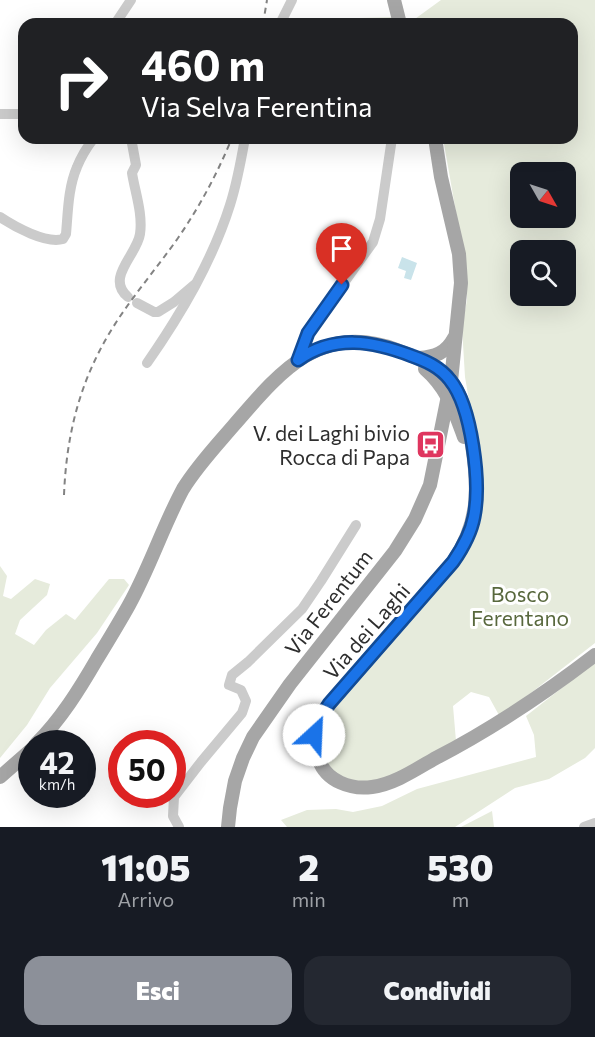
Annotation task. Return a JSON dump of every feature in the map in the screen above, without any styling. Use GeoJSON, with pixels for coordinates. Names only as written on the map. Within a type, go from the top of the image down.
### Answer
{"type":"FeatureCollection","features":[{"type":"Feature","properties":{"kind":"main road"},"geometry":{"type":"LineString","coordinates":[[394,0],[398,18]]}},
{"type":"Feature","properties":{"kind":"main road"},"geometry":{"type":"LineString","coordinates":[[436,144],[460,261],[461,295],[455,336],[459,377],[465,406]]}},
{"type":"Feature","properties":{"kind":"main road"},"geometry":{"type":"LineString","coordinates":[[414,357],[440,354],[455,336]]}},
{"type":"Feature","properties":{"kind":"main road","name":"Via Ferentum"},"geometry":{"type":"LineString","coordinates":[[228,827],[235,781],[250,743],[290,684],[376,576],[408,531],[422,506],[434,471],[451,381],[455,336]]}},
{"type":"Feature","properties":{"kind":"main road","name":"Via dei Laghi"},"geometry":{"type":"LineString","coordinates":[[49,730],[68,707],[130,604],[173,509],[188,482],[207,456],[252,404],[298,360],[319,348],[339,344],[357,342],[382,345],[437,368],[451,381],[465,406],[474,464],[476,506],[472,524],[453,562],[321,716],[314,735],[317,755],[322,766],[333,778],[353,787],[370,787],[394,780],[502,722],[549,691],[595,656]]}},
{"type":"Feature","properties":{"kind":"main road","name":"Via dei Laghi"},"geometry":{"type":"LineString","coordinates":[[414,357],[438,380],[448,396],[474,464]]}},
{"type":"Feature","properties":{"kind":"main road"},"geometry":{"type":"LineString","coordinates":[[427,370],[438,396],[443,423]]}},
{"type":"Feature","properties":{"kind":"main road"},"geometry":{"type":"LineString","coordinates":[[439,442],[448,432],[464,434]]}},
{"type":"Feature","properties":{"kind":"main road"},"geometry":{"type":"LineString","coordinates":[[0,777],[18,761]]}},
{"type":"Feature","properties":{"kind":"street"},"geometry":{"type":"LineString","coordinates":[[119,18],[131,0]]}},
{"type":"Feature","properties":{"kind":"street"},"geometry":{"type":"LineString","coordinates":[[283,18],[292,0]]}},
{"type":"Feature","properties":{"kind":"street"},"geometry":{"type":"LineString","coordinates":[[0,114],[18,114]]}},
{"type":"Feature","properties":{"kind":"street"},"geometry":{"type":"LineString","coordinates":[[0,218],[30,233],[53,240],[63,238],[66,234],[74,174],[90,144]]}},
{"type":"Feature","properties":{"kind":"street"},"geometry":{"type":"LineString","coordinates":[[132,144],[136,165],[132,173],[140,231],[136,247],[119,278],[120,287],[132,300],[158,312],[174,302],[198,281]]}},
{"type":"Feature","properties":{"kind":"street"},"geometry":{"type":"LineString","coordinates":[[147,363],[171,328],[218,240],[230,207],[244,144]]}},
{"type":"Feature","properties":{"kind":"street"},"geometry":{"type":"LineString","coordinates":[[298,360],[311,329],[373,242],[380,219],[391,144]]}},
{"type":"Feature","properties":{"kind":"street"},"geometry":{"type":"LineString","coordinates":[[179,827],[173,816],[174,797],[242,713],[246,701],[241,690],[229,685],[232,675],[302,609],[356,525]]}},
{"type":"Feature","properties":{"kind":"street"},"geometry":{"type":"LineString","coordinates":[[584,827],[595,824]]}},
{"type":"Feature","properties":{"kind":"green space","name":"Bosco Ferentano"},"geometry":{"type":"Polygon","coordinates":[[[441,0],[595,0],[595,643],[500,717],[489,697],[471,692],[453,706],[456,741],[395,776],[355,784],[324,765],[319,725],[466,551],[480,520],[484,488],[465,377],[462,327],[467,300],[467,275],[444,144],[578,144],[578,18],[416,18],[441,0]]]}},
{"type":"Feature","properties":{"kind":"green space"},"geometry":{"type":"Polygon","coordinates":[[[0,566],[7,576],[3,596],[11,599],[35,579],[50,584],[47,595],[20,620],[15,634],[34,645],[46,630],[66,614],[75,620],[109,579],[124,579],[129,585],[97,633],[50,688],[27,725],[23,730],[18,730],[18,736],[0,758],[0,566]]]}},
{"type":"Feature","properties":{"kind":"green space"},"geometry":{"type":"Polygon","coordinates":[[[595,662],[595,748],[585,758],[549,779],[515,788],[455,827],[287,827],[281,820],[307,810],[336,809],[353,812],[382,806],[417,789],[536,757],[534,735],[526,716],[595,662]]]}},
{"type":"Feature","properties":{"kind":"green space"},"geometry":{"type":"Polygon","coordinates":[[[492,811],[494,827],[461,827],[492,811]]]}},
{"type":"Feature","properties":{"kind":"water"},"geometry":{"type":"Polygon","coordinates":[[[342,229],[351,234],[341,251],[333,246],[342,229]]]}},
{"type":"Feature","properties":{"kind":"water"},"geometry":{"type":"Polygon","coordinates":[[[402,257],[417,263],[411,280],[404,278],[406,271],[398,268],[402,257]]]}},
{"type":"Feature","properties":{"kind":"railway"},"geometry":{"type":"LineString","coordinates":[[264,18],[267,0]]}},
{"type":"Feature","properties":{"kind":"railway"},"geometry":{"type":"LineString","coordinates":[[64,495],[67,457],[74,421],[85,385],[100,350],[117,320],[194,214],[229,144]]}},
{"type":"Feature","properties":{"kind":"place","name":"V. dei Laghi bivio Rocca di Papa"},"geometry":{"type":"Point","coordinates":[431,444]}},
{"type":"Feature","properties":{"kind":"route"},"geometry":{"type":"LineString","coordinates":[[314,735],[316,725],[329,704],[453,562],[471,528],[476,506],[474,464],[465,406],[459,393],[443,372],[431,364],[388,347],[357,342],[324,347],[298,360],[308,333],[342,285]]}}]}
